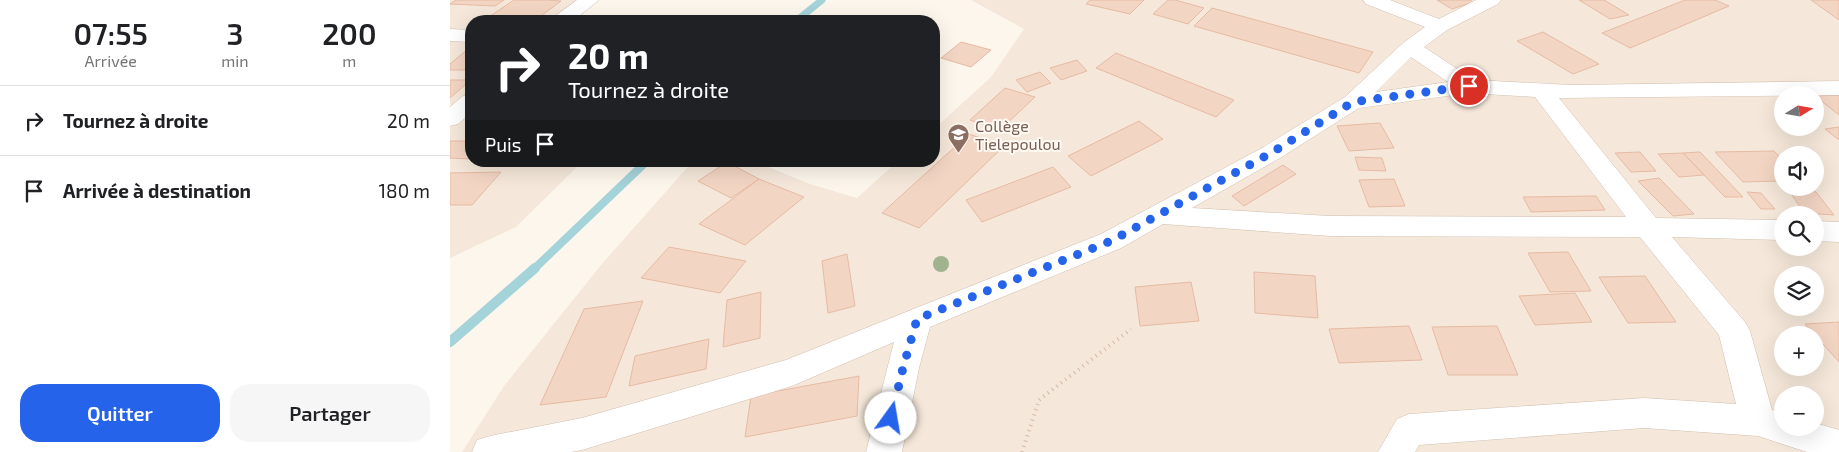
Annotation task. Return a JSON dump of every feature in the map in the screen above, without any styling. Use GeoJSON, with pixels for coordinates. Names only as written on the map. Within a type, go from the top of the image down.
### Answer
{"type":"FeatureCollection","features":[{"type":"Feature","properties":{"kind":"street"},"geometry":{"type":"LineString","coordinates":[[569,15],[589,0]]}},
{"type":"Feature","properties":{"kind":"street"},"geometry":{"type":"LineString","coordinates":[[1373,0],[1440,26]]}},
{"type":"Feature","properties":{"kind":"street"},"geometry":{"type":"LineString","coordinates":[[490,452],[582,434],[792,372],[917,319],[1111,241],[1271,153],[1353,102],[1410,47],[1440,26],[1491,0]]}},
{"type":"Feature","properties":{"kind":"street"},"geometry":{"type":"LineString","coordinates":[[450,35],[465,36]]}},
{"type":"Feature","properties":{"kind":"street"},"geometry":{"type":"LineString","coordinates":[[1410,47],[1469,86]]}},
{"type":"Feature","properties":{"kind":"street"},"geometry":{"type":"LineString","coordinates":[[1353,102],[1469,86],[1572,92],[1839,88]]}},
{"type":"Feature","properties":{"kind":"street"},"geometry":{"type":"LineString","coordinates":[[1542,91],[1648,227],[1734,332],[1758,421]]}},
{"type":"Feature","properties":{"kind":"street"},"geometry":{"type":"LineString","coordinates":[[450,119],[465,106]]}},
{"type":"Feature","properties":{"kind":"street"},"geometry":{"type":"LineString","coordinates":[[1161,215],[1330,226],[1648,227],[1774,230]]}},
{"type":"Feature","properties":{"kind":"street"},"geometry":{"type":"LineString","coordinates":[[1824,231],[1839,232]]}},
{"type":"Feature","properties":{"kind":"street"},"geometry":{"type":"LineString","coordinates":[[884,452],[903,368],[917,319]]}},
{"type":"Feature","properties":{"kind":"street"},"geometry":{"type":"LineString","coordinates":[[1396,452],[1409,430],[1644,413],[1758,421],[1839,446]]}},
{"type":"Feature","properties":{"kind":"path"},"geometry":{"type":"LineString","coordinates":[[1022,452],[1039,400],[1131,330]]}},
{"type":"Feature","properties":{"kind":"shaded area"},"geometry":{"type":"Polygon","coordinates":[[[450,0],[580,0],[576,15],[465,15],[465,167],[577,167],[516,227],[450,258],[450,0]]]}},
{"type":"Feature","properties":{"kind":"shaded area"},"geometry":{"type":"Polygon","coordinates":[[[971,0],[1839,0],[1839,452],[462,452],[504,386],[601,265],[688,167],[768,167],[807,183],[857,198],[891,167],[940,167],[940,124],[991,77],[1024,29],[971,0]]]}},
{"type":"Feature","properties":{"kind":"building"},"geometry":{"type":"Polygon","coordinates":[[[456,0],[504,0],[495,6],[450,4],[456,0]]]}},
{"type":"Feature","properties":{"kind":"building"},"geometry":{"type":"Polygon","coordinates":[[[514,0],[561,1],[542,15],[492,15],[514,0]]]}},
{"type":"Feature","properties":{"kind":"building"},"geometry":{"type":"Polygon","coordinates":[[[1090,0],[1144,0],[1130,14],[1086,4],[1090,0]]]}},
{"type":"Feature","properties":{"kind":"building"},"geometry":{"type":"Polygon","coordinates":[[[1168,0],[1175,0],[1204,8],[1188,24],[1153,14],[1168,0]]]}},
{"type":"Feature","properties":{"kind":"building"},"geometry":{"type":"Polygon","coordinates":[[[1437,0],[1470,0],[1473,2],[1452,9],[1437,0]]]}},
{"type":"Feature","properties":{"kind":"building"},"geometry":{"type":"Polygon","coordinates":[[[1579,0],[1604,0],[1629,15],[1610,19],[1579,0]]]}},
{"type":"Feature","properties":{"kind":"building"},"geometry":{"type":"Polygon","coordinates":[[[1685,0],[1715,0],[1729,6],[1630,48],[1602,33],[1685,0]]]}},
{"type":"Feature","properties":{"kind":"building"},"geometry":{"type":"Polygon","coordinates":[[[1811,0],[1839,0],[1839,20],[1811,0]]]}},
{"type":"Feature","properties":{"kind":"building"},"geometry":{"type":"Polygon","coordinates":[[[1212,8],[1373,52],[1359,73],[1194,26],[1212,8]]]}},
{"type":"Feature","properties":{"kind":"building"},"geometry":{"type":"Polygon","coordinates":[[[1543,32],[1599,64],[1573,74],[1517,41],[1543,32]]]}},
{"type":"Feature","properties":{"kind":"building"},"geometry":{"type":"Polygon","coordinates":[[[961,42],[991,50],[971,67],[941,58],[961,42]]]}},
{"type":"Feature","properties":{"kind":"building"},"geometry":{"type":"Polygon","coordinates":[[[465,52],[465,70],[450,70],[450,64],[465,52]]]}},
{"type":"Feature","properties":{"kind":"building"},"geometry":{"type":"Polygon","coordinates":[[[1116,53],[1234,100],[1216,117],[1096,68],[1116,53]]]}},
{"type":"Feature","properties":{"kind":"building"},"geometry":{"type":"Polygon","coordinates":[[[1077,60],[1087,71],[1061,80],[1050,68],[1077,60]]]}},
{"type":"Feature","properties":{"kind":"building"},"geometry":{"type":"Polygon","coordinates":[[[1040,72],[1051,83],[1027,92],[1016,80],[1040,72]]]}},
{"type":"Feature","properties":{"kind":"building"},"geometry":{"type":"Polygon","coordinates":[[[450,80],[465,80],[465,85],[450,98],[450,80]]]}},
{"type":"Feature","properties":{"kind":"building"},"geometry":{"type":"Polygon","coordinates":[[[1005,88],[1035,97],[1000,130],[970,120],[1005,88]]]}},
{"type":"Feature","properties":{"kind":"building"},"geometry":{"type":"Polygon","coordinates":[[[1839,95],[1839,115],[1824,103],[1824,96],[1839,95]]]}},
{"type":"Feature","properties":{"kind":"building"},"geometry":{"type":"Polygon","coordinates":[[[1139,121],[1163,139],[1091,176],[1068,156],[1139,121]]]}},
{"type":"Feature","properties":{"kind":"building"},"geometry":{"type":"Polygon","coordinates":[[[1380,123],[1394,148],[1349,151],[1337,126],[1380,123]]]}},
{"type":"Feature","properties":{"kind":"building"},"geometry":{"type":"Polygon","coordinates":[[[1839,127],[1839,140],[1825,129],[1839,127]]]}},
{"type":"Feature","properties":{"kind":"building"},"geometry":{"type":"Polygon","coordinates":[[[969,134],[1004,146],[919,228],[882,213],[933,167],[940,167],[940,160],[969,134]]]}},
{"type":"Feature","properties":{"kind":"building"},"geometry":{"type":"Polygon","coordinates":[[[450,141],[465,141],[465,159],[450,158],[450,141]]]}},
{"type":"Feature","properties":{"kind":"building"},"geometry":{"type":"Polygon","coordinates":[[[1774,151],[1774,181],[1743,182],[1715,152],[1774,151]]]}},
{"type":"Feature","properties":{"kind":"building"},"geometry":{"type":"Polygon","coordinates":[[[1640,152],[1656,171],[1631,172],[1615,153],[1640,152]]]}},
{"type":"Feature","properties":{"kind":"building"},"geometry":{"type":"Polygon","coordinates":[[[1700,152],[1743,197],[1725,197],[1683,153],[1700,152]]]}},
{"type":"Feature","properties":{"kind":"building"},"geometry":{"type":"Polygon","coordinates":[[[1683,153],[1704,175],[1679,177],[1658,154],[1683,153]]]}},
{"type":"Feature","properties":{"kind":"building"},"geometry":{"type":"Polygon","coordinates":[[[1355,157],[1382,158],[1386,171],[1359,170],[1355,157]]]}},
{"type":"Feature","properties":{"kind":"building"},"geometry":{"type":"Polygon","coordinates":[[[1283,165],[1296,174],[1244,206],[1232,196],[1283,165]]]}},
{"type":"Feature","properties":{"kind":"building"},"geometry":{"type":"Polygon","coordinates":[[[719,167],[736,167],[759,179],[731,198],[698,181],[719,167]]]}},
{"type":"Feature","properties":{"kind":"building"},"geometry":{"type":"Polygon","coordinates":[[[1053,167],[1071,187],[982,222],[966,200],[1053,167]]]}},
{"type":"Feature","properties":{"kind":"building"},"geometry":{"type":"Polygon","coordinates":[[[501,172],[472,205],[450,205],[450,173],[501,172]]]}},
{"type":"Feature","properties":{"kind":"building"},"geometry":{"type":"Polygon","coordinates":[[[1659,178],[1694,214],[1673,216],[1638,181],[1659,178]]]}},
{"type":"Feature","properties":{"kind":"building"},"geometry":{"type":"Polygon","coordinates":[[[759,179],[804,197],[745,245],[699,224],[759,179]]]}},
{"type":"Feature","properties":{"kind":"building"},"geometry":{"type":"Polygon","coordinates":[[[1394,179],[1405,206],[1369,207],[1359,180],[1394,179]]]}},
{"type":"Feature","properties":{"kind":"building"},"geometry":{"type":"Polygon","coordinates":[[[1747,192],[1761,193],[1774,208],[1761,209],[1747,192]]]}},
{"type":"Feature","properties":{"kind":"building"},"geometry":{"type":"Polygon","coordinates":[[[1596,196],[1605,210],[1531,212],[1523,197],[1596,196]]]}},
{"type":"Feature","properties":{"kind":"building"},"geometry":{"type":"Polygon","coordinates":[[[1793,196],[1819,196],[1834,215],[1824,214],[1824,206],[1799,206],[1793,196]]]}},
{"type":"Feature","properties":{"kind":"building"},"geometry":{"type":"Polygon","coordinates":[[[669,247],[746,261],[720,293],[641,278],[669,247]]]}},
{"type":"Feature","properties":{"kind":"building"},"geometry":{"type":"Polygon","coordinates":[[[1568,252],[1591,291],[1550,292],[1528,253],[1568,252]]]}},
{"type":"Feature","properties":{"kind":"building"},"geometry":{"type":"Polygon","coordinates":[[[847,254],[855,306],[828,313],[822,261],[847,254]]]}},
{"type":"Feature","properties":{"kind":"building"},"geometry":{"type":"Polygon","coordinates":[[[1254,272],[1315,276],[1318,318],[1255,313],[1254,272]]]}},
{"type":"Feature","properties":{"kind":"building"},"geometry":{"type":"Polygon","coordinates":[[[1645,276],[1676,322],[1628,323],[1599,277],[1645,276]]]}},
{"type":"Feature","properties":{"kind":"building"},"geometry":{"type":"Polygon","coordinates":[[[1191,282],[1199,321],[1140,326],[1135,287],[1191,282]]]}},
{"type":"Feature","properties":{"kind":"building"},"geometry":{"type":"Polygon","coordinates":[[[761,292],[760,338],[723,347],[727,300],[761,292]]]}},
{"type":"Feature","properties":{"kind":"building"},"geometry":{"type":"Polygon","coordinates":[[[1575,293],[1592,322],[1535,325],[1519,296],[1575,293]]]}},
{"type":"Feature","properties":{"kind":"building"},"geometry":{"type":"Polygon","coordinates":[[[643,301],[606,397],[540,405],[584,309],[643,301]]]}},
{"type":"Feature","properties":{"kind":"building"},"geometry":{"type":"Polygon","coordinates":[[[1839,322],[1839,362],[1824,345],[1824,326],[1807,326],[1805,324],[1839,322]]]}},
{"type":"Feature","properties":{"kind":"building"},"geometry":{"type":"Polygon","coordinates":[[[1409,326],[1422,360],[1339,363],[1329,329],[1409,326]]]}},
{"type":"Feature","properties":{"kind":"building"},"geometry":{"type":"Polygon","coordinates":[[[1497,326],[1518,375],[1448,375],[1432,327],[1497,326]]]}},
{"type":"Feature","properties":{"kind":"building"},"geometry":{"type":"Polygon","coordinates":[[[709,339],[706,369],[629,386],[635,356],[709,339]]]}},
{"type":"Feature","properties":{"kind":"building"},"geometry":{"type":"Polygon","coordinates":[[[859,376],[857,416],[745,437],[751,396],[859,376]]]}},
{"type":"Feature","properties":{"kind":"waterway"},"geometry":{"type":"LineString","coordinates":[[803,15],[822,0]]}},
{"type":"Feature","properties":{"kind":"waterway"},"geometry":{"type":"LineString","coordinates":[[534,269],[641,167]]}},
{"type":"Feature","properties":{"kind":"waterway"},"geometry":{"type":"LineString","coordinates":[[450,342],[535,268]]}},
{"type":"Feature","properties":{"kind":"place","name":"Collège Tielepoulou"},"geometry":{"type":"Point","coordinates":[959,153]}},
{"type":"Feature","properties":{"kind":"route"},"geometry":{"type":"LineString","coordinates":[[891,418],[917,319],[1111,241],[1271,153],[1353,102],[1469,86]]}}]}
